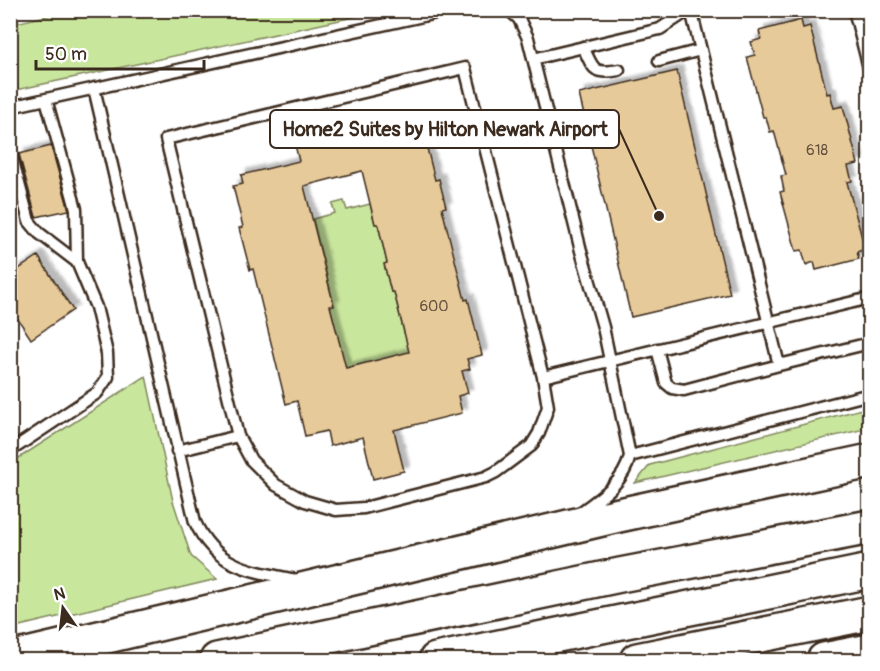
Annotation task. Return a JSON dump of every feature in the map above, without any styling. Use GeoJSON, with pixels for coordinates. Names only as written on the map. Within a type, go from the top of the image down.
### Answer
{"type":"FeatureCollection","features":[{"type":"Feature","properties":{"kind":"highway"},"geometry":{"type":"LineString","coordinates":[[10,658],[557,530],[869,461]]}},
{"type":"Feature","properties":{"kind":"highway"},"geometry":{"type":"LineString","coordinates":[[217,660],[608,578],[870,527]]}},
{"type":"Feature","properties":{"kind":"highway"},"geometry":{"type":"LineString","coordinates":[[320,660],[703,578],[811,538]]}},
{"type":"Feature","properties":{"kind":"highway"},"geometry":{"type":"LineString","coordinates":[[435,660],[870,571]]}},
{"type":"Feature","properties":{"kind":"highway"},"geometry":{"type":"LineString","coordinates":[[637,660],[870,613]]}},
{"type":"Feature","properties":{"kind":"highway"},"geometry":{"type":"LineString","coordinates":[[824,660],[870,651]]}},
{"type":"Feature","properties":{"kind":"lane"},"geometry":{"type":"LineString","coordinates":[[10,107],[450,10]]}},
{"type":"Feature","properties":{"kind":"lane"},"geometry":{"type":"LineString","coordinates":[[508,10],[519,19],[528,38],[610,360],[630,456],[620,479],[607,492],[557,530]]}},
{"type":"Feature","properties":{"kind":"lane"},"geometry":{"type":"LineString","coordinates":[[533,59],[660,29],[690,10],[779,365]]}},
{"type":"Feature","properties":{"kind":"lane"},"geometry":{"type":"LineString","coordinates":[[854,10],[870,72]]}},
{"type":"Feature","properties":{"kind":"lane"},"geometry":{"type":"LineString","coordinates":[[583,47],[594,69],[602,73],[619,70]]}},
{"type":"Feature","properties":{"kind":"lane"},"geometry":{"type":"LineString","coordinates":[[659,61],[701,50]]}},
{"type":"Feature","properties":{"kind":"lane"},"geometry":{"type":"LineString","coordinates":[[465,68],[543,377],[548,407],[539,433],[531,446],[518,457],[486,477],[364,508],[336,510],[305,501],[276,484],[251,460],[238,436],[166,139],[465,68]]}},
{"type":"Feature","properties":{"kind":"lane"},"geometry":{"type":"LineString","coordinates":[[94,88],[195,522],[208,545],[231,563],[244,569],[320,585]]}},
{"type":"Feature","properties":{"kind":"lane"},"geometry":{"type":"LineString","coordinates":[[10,450],[98,393],[108,377],[107,353],[96,307],[77,262],[76,209],[46,99]]}},
{"type":"Feature","properties":{"kind":"lane"},"geometry":{"type":"LineString","coordinates":[[10,150],[29,221],[39,233],[77,262]]}},
{"type":"Feature","properties":{"kind":"lane"},"geometry":{"type":"LineString","coordinates":[[543,377],[870,298]]}},
{"type":"Feature","properties":{"kind":"lane"},"geometry":{"type":"LineString","coordinates":[[657,349],[666,383],[675,390],[684,390],[870,343]]}},
{"type":"Feature","properties":{"kind":"lane"},"geometry":{"type":"LineString","coordinates":[[630,456],[870,394]]}},
{"type":"Feature","properties":{"kind":"lane"},"geometry":{"type":"LineString","coordinates":[[177,451],[238,436]]}},
{"type":"Feature","properties":{"kind":"green space"},"geometry":{"type":"Polygon","coordinates":[[[72,10],[382,11],[11,91],[11,24],[72,10]]]}},
{"type":"Feature","properties":{"kind":"green space"},"geometry":{"type":"Polygon","coordinates":[[[344,201],[347,210],[370,204],[375,224],[378,224],[387,263],[384,264],[391,292],[394,292],[404,333],[439,347],[318,375],[340,346],[330,306],[334,305],[313,219],[335,213],[332,204],[344,201]]]}},
{"type":"Feature","properties":{"kind":"green space"},"geometry":{"type":"Polygon","coordinates":[[[146,376],[173,501],[191,556],[217,579],[11,628],[11,463],[146,376]]]}},
{"type":"Feature","properties":{"kind":"green space"},"geometry":{"type":"Polygon","coordinates":[[[869,407],[869,428],[635,483],[650,465],[869,407]]]}},
{"type":"Feature","properties":{"kind":"building"},"geometry":{"type":"Polygon","coordinates":[[[801,20],[803,28],[810,26],[827,94],[830,93],[834,108],[843,106],[858,164],[848,166],[852,181],[847,182],[865,249],[857,252],[859,259],[816,270],[814,262],[806,265],[802,250],[796,251],[780,192],[784,191],[781,176],[786,175],[774,131],[770,132],[766,117],[763,117],[747,57],[755,55],[751,42],[761,39],[759,31],[801,20]]]}},
{"type":"Feature","properties":{"kind":"building"},"geometry":{"type":"Polygon","coordinates":[[[677,71],[730,294],[631,317],[579,94],[677,71]]]}},
{"type":"Feature","properties":{"kind":"building"},"geometry":{"type":"Polygon","coordinates":[[[351,127],[355,146],[413,133],[415,142],[425,140],[435,180],[439,179],[446,207],[442,208],[465,300],[468,299],[482,355],[467,359],[470,369],[462,371],[468,393],[458,396],[462,413],[394,430],[404,471],[373,479],[363,437],[330,446],[327,431],[305,436],[297,401],[286,404],[253,269],[250,270],[239,228],[243,227],[233,186],[243,184],[241,175],[299,161],[294,141],[351,127]],[[362,171],[304,186],[334,306],[330,306],[346,368],[409,352],[394,292],[391,292],[384,264],[387,263],[378,224],[375,224],[362,171]]]}},
{"type":"Feature","properties":{"kind":"building"},"geometry":{"type":"Polygon","coordinates":[[[51,146],[69,210],[36,217],[19,154],[51,146]]]}},
{"type":"Feature","properties":{"kind":"building"},"geometry":{"type":"Polygon","coordinates":[[[38,256],[73,310],[31,339],[10,307],[10,275],[38,256]]]}},
{"type":"Feature","properties":{"kind":"place","name":"Home2 Suites by Hilton Newark Airport"},"geometry":{"type":"Point","coordinates":[659,216]}}]}
